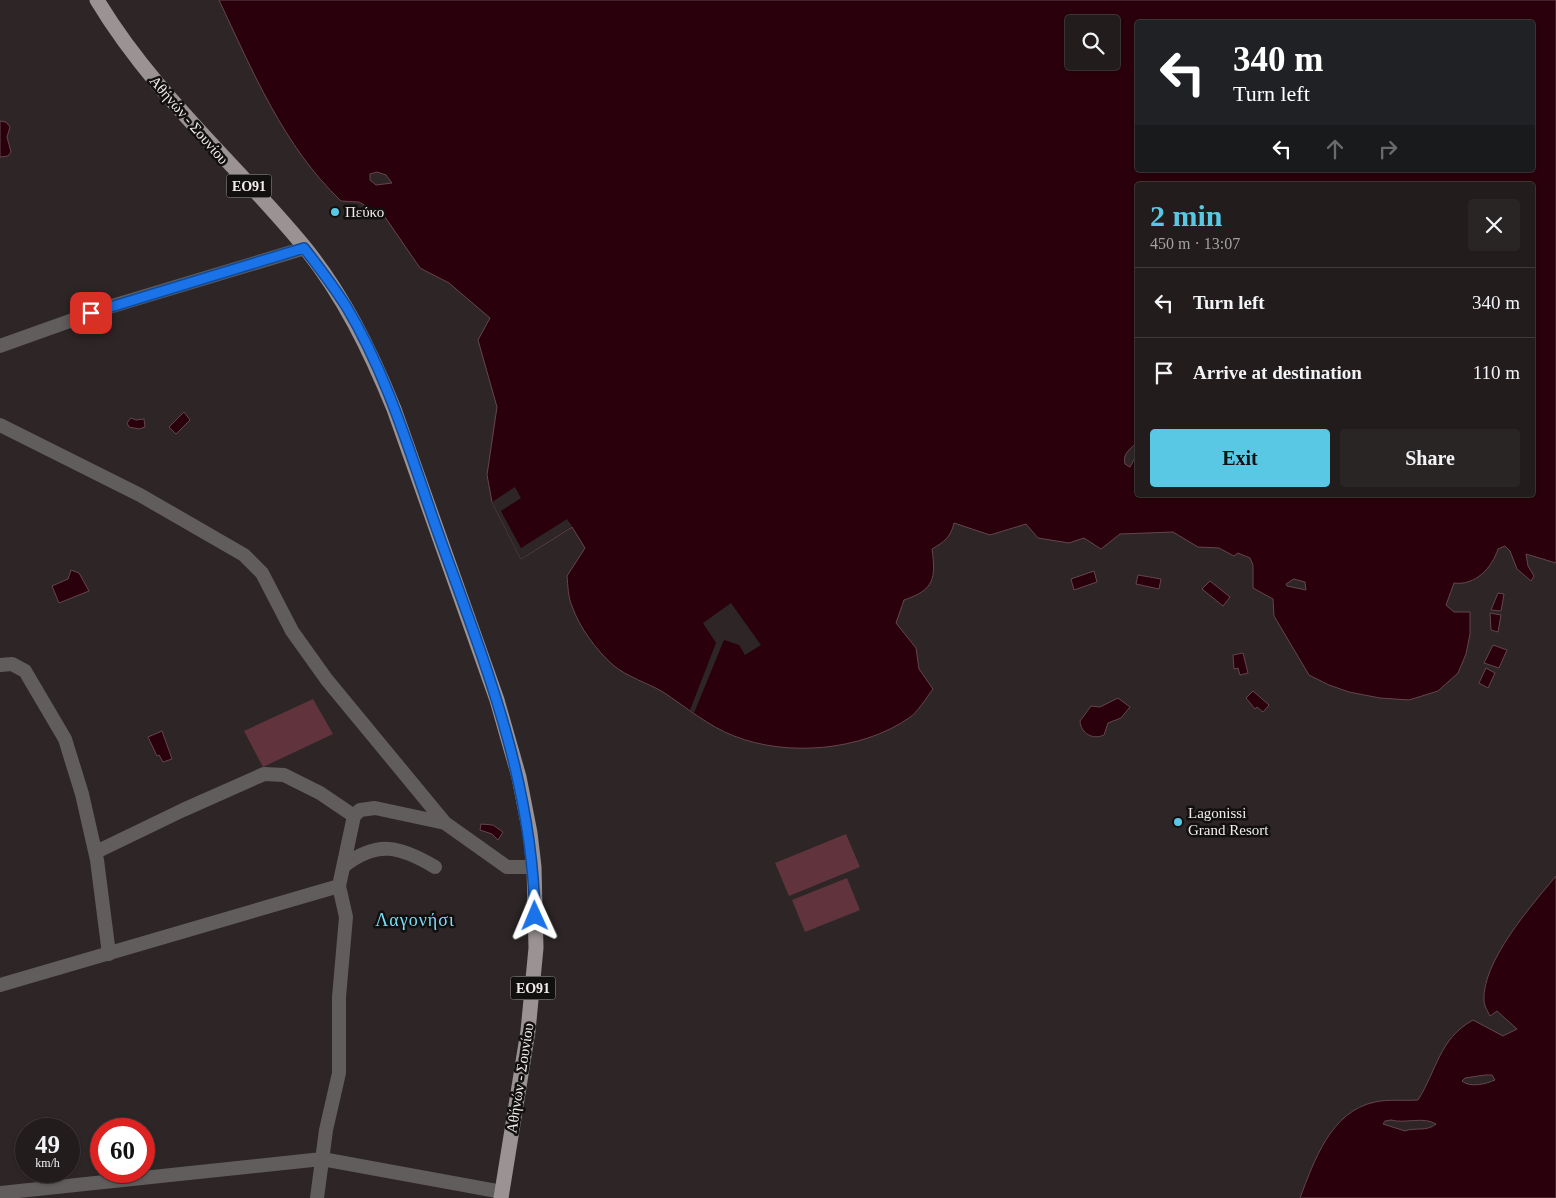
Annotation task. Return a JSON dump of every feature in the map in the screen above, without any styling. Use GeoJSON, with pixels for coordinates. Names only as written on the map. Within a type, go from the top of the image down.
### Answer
{"type":"FeatureCollection","features":[{"type":"Feature","properties":{"kind":"main road","name":"Αθήνών - Σουνίου"},"geometry":{"type":"LineString","coordinates":[[97,0],[146,71],[304,248],[346,306],[376,366],[394,409],[497,700],[519,777],[534,868],[536,948],[532,991],[501,1195]]}},
{"type":"Feature","properties":{"kind":"street"},"geometry":{"type":"LineString","coordinates":[[0,346],[109,307],[304,248]]}},
{"type":"Feature","properties":{"kind":"street"},"geometry":{"type":"LineString","coordinates":[[0,425],[140,496],[244,555],[262,573],[292,631],[327,680],[445,823],[507,867],[534,868]]}},
{"type":"Feature","properties":{"kind":"street"},"geometry":{"type":"LineString","coordinates":[[0,665],[12,664],[25,671],[64,738],[82,794],[96,852],[109,954]]}},
{"type":"Feature","properties":{"kind":"street"},"geometry":{"type":"LineString","coordinates":[[96,852],[264,774],[284,775],[320,793],[354,816]]}},
{"type":"Feature","properties":{"kind":"street"},"geometry":{"type":"LineString","coordinates":[[317,1198],[333,1094],[339,1073],[339,997],[346,917],[339,886],[354,816],[360,810],[374,808],[445,823]]}},
{"type":"Feature","properties":{"kind":"street"},"geometry":{"type":"LineString","coordinates":[[344,866],[359,854],[380,847],[400,850],[435,867]]}},
{"type":"Feature","properties":{"kind":"street"},"geometry":{"type":"LineString","coordinates":[[0,985],[339,886]]}},
{"type":"Feature","properties":{"kind":"street"},"geometry":{"type":"LineString","coordinates":[[0,1193],[322,1159],[501,1195]]}},
{"type":"Feature","properties":{"kind":"shaded area"},"geometry":{"type":"Polygon","coordinates":[[[219,0],[1556,0],[1556,563],[1526,554],[1528,566],[1534,576],[1531,581],[1517,569],[1510,551],[1505,546],[1498,549],[1492,563],[1476,579],[1469,582],[1454,583],[1446,605],[1454,612],[1470,612],[1470,634],[1466,654],[1458,673],[1438,691],[1409,700],[1380,698],[1349,692],[1309,675],[1274,616],[1273,599],[1253,588],[1253,565],[1250,558],[1238,553],[1234,556],[1219,548],[1198,547],[1173,532],[1120,534],[1101,549],[1084,538],[1069,543],[1038,538],[1026,524],[990,535],[954,523],[946,539],[932,549],[934,568],[931,582],[922,592],[904,600],[896,623],[916,648],[919,669],[933,689],[919,709],[909,718],[890,729],[869,738],[847,744],[800,748],[777,747],[755,743],[734,736],[706,722],[663,692],[619,669],[595,646],[579,622],[569,595],[567,576],[585,548],[572,527],[521,559],[492,502],[487,475],[497,407],[478,340],[490,318],[449,283],[420,268],[385,217],[359,202],[341,201],[303,157],[271,106],[219,0]],[[377,172],[370,174],[370,180],[376,185],[392,183],[386,175],[377,172]],[[1294,579],[1286,584],[1287,586],[1306,590],[1305,582],[1294,579]]]}},
{"type":"Feature","properties":{"kind":"shaded area"},"geometry":{"type":"Polygon","coordinates":[[[0,121],[6,122],[10,127],[7,137],[11,152],[8,156],[0,157],[0,121]]]}},
{"type":"Feature","properties":{"kind":"shaded area"},"geometry":{"type":"Polygon","coordinates":[[[184,412],[190,420],[176,434],[169,427],[184,412]]]}},
{"type":"Feature","properties":{"kind":"shaded area"},"geometry":{"type":"Polygon","coordinates":[[[131,418],[136,420],[144,419],[145,427],[139,429],[129,427],[127,423],[131,418]]]}},
{"type":"Feature","properties":{"kind":"shaded area"},"geometry":{"type":"Polygon","coordinates":[[[71,570],[79,573],[89,591],[59,603],[52,586],[68,579],[71,570]]]}},
{"type":"Feature","properties":{"kind":"shaded area"},"geometry":{"type":"Polygon","coordinates":[[[1094,571],[1097,582],[1074,590],[1071,579],[1094,571]]]}},
{"type":"Feature","properties":{"kind":"shaded area"},"geometry":{"type":"Polygon","coordinates":[[[1138,575],[1161,579],[1159,589],[1136,584],[1138,575]]]}},
{"type":"Feature","properties":{"kind":"shaded area"},"geometry":{"type":"Polygon","coordinates":[[[1210,581],[1230,597],[1223,606],[1202,589],[1210,581]]]}},
{"type":"Feature","properties":{"kind":"shaded area"},"geometry":{"type":"Polygon","coordinates":[[[1498,593],[1504,594],[1501,611],[1491,610],[1498,593]]]}},
{"type":"Feature","properties":{"kind":"shaded area"},"geometry":{"type":"Polygon","coordinates":[[[1490,613],[1501,615],[1498,632],[1491,630],[1490,613]]]}},
{"type":"Feature","properties":{"kind":"shaded area"},"geometry":{"type":"Polygon","coordinates":[[[1493,645],[1507,650],[1499,668],[1484,663],[1493,645]]]}},
{"type":"Feature","properties":{"kind":"shaded area"},"geometry":{"type":"Polygon","coordinates":[[[1243,653],[1248,673],[1240,675],[1238,668],[1234,669],[1233,655],[1243,653]]]}},
{"type":"Feature","properties":{"kind":"shaded area"},"geometry":{"type":"Polygon","coordinates":[[[1486,668],[1495,673],[1488,688],[1479,683],[1486,668]]]}},
{"type":"Feature","properties":{"kind":"shaded area"},"geometry":{"type":"Polygon","coordinates":[[[1253,691],[1269,705],[1263,712],[1257,707],[1255,709],[1246,698],[1253,691]]]}},
{"type":"Feature","properties":{"kind":"shaded area"},"geometry":{"type":"Polygon","coordinates":[[[1118,698],[1130,707],[1121,718],[1108,723],[1104,735],[1096,737],[1088,735],[1081,726],[1080,721],[1091,706],[1100,707],[1118,698]]]}},
{"type":"Feature","properties":{"kind":"shaded area"},"geometry":{"type":"Polygon","coordinates":[[[313,699],[333,734],[263,767],[244,731],[313,699]]]}},
{"type":"Feature","properties":{"kind":"shaded area"},"geometry":{"type":"Polygon","coordinates":[[[162,731],[172,759],[163,762],[159,755],[157,756],[148,737],[162,731]]]}},
{"type":"Feature","properties":{"kind":"shaded area"},"geometry":{"type":"Polygon","coordinates":[[[481,824],[493,825],[503,832],[498,840],[492,834],[480,830],[481,824]]]}},
{"type":"Feature","properties":{"kind":"shaded area"},"geometry":{"type":"Polygon","coordinates":[[[846,834],[860,867],[789,896],[775,863],[846,834]]]}},
{"type":"Feature","properties":{"kind":"shaded area"},"geometry":{"type":"Polygon","coordinates":[[[1556,876],[1556,1198],[1300,1198],[1311,1169],[1326,1140],[1347,1116],[1360,1107],[1375,1102],[1418,1100],[1446,1046],[1453,1036],[1473,1020],[1503,1036],[1517,1029],[1497,1011],[1490,1016],[1484,1002],[1485,986],[1499,952],[1522,918],[1556,876]],[[1492,1075],[1465,1078],[1462,1081],[1474,1085],[1495,1080],[1492,1075]],[[1420,1120],[1385,1121],[1383,1124],[1405,1131],[1425,1129],[1436,1124],[1420,1120]]]}},
{"type":"Feature","properties":{"kind":"shaded area"},"geometry":{"type":"Polygon","coordinates":[[[847,878],[860,910],[805,932],[792,900],[847,878]]]}},
{"type":"Feature","properties":{"kind":"pier"},"geometry":{"type":"Polygon","coordinates":[[[515,487],[521,498],[501,511],[521,548],[567,519],[572,526],[521,559],[492,502],[515,487]]]}},
{"type":"Feature","properties":{"kind":"pier"},"geometry":{"type":"Polygon","coordinates":[[[731,603],[761,645],[745,655],[739,645],[724,640],[694,713],[690,710],[716,643],[703,623],[731,603]]]}},
{"type":"Feature","properties":{"kind":"place","name":"Πεύκο"},"geometry":{"type":"Point","coordinates":[335,212]}},
{"type":"Feature","properties":{"kind":"place","name":"Lagonissi Grand Resort"},"geometry":{"type":"Point","coordinates":[1178,822]}},
{"type":"Feature","properties":{"kind":"district","name":"Λαγονήσι"},"geometry":{"type":"Point","coordinates":[415,920]}},
{"type":"Feature","properties":{"kind":"route"},"geometry":{"type":"LineString","coordinates":[[91,313],[304,248],[324,273],[346,306],[362,336],[394,409],[497,700],[519,777],[530,833],[534,868],[535,916]]}}]}
